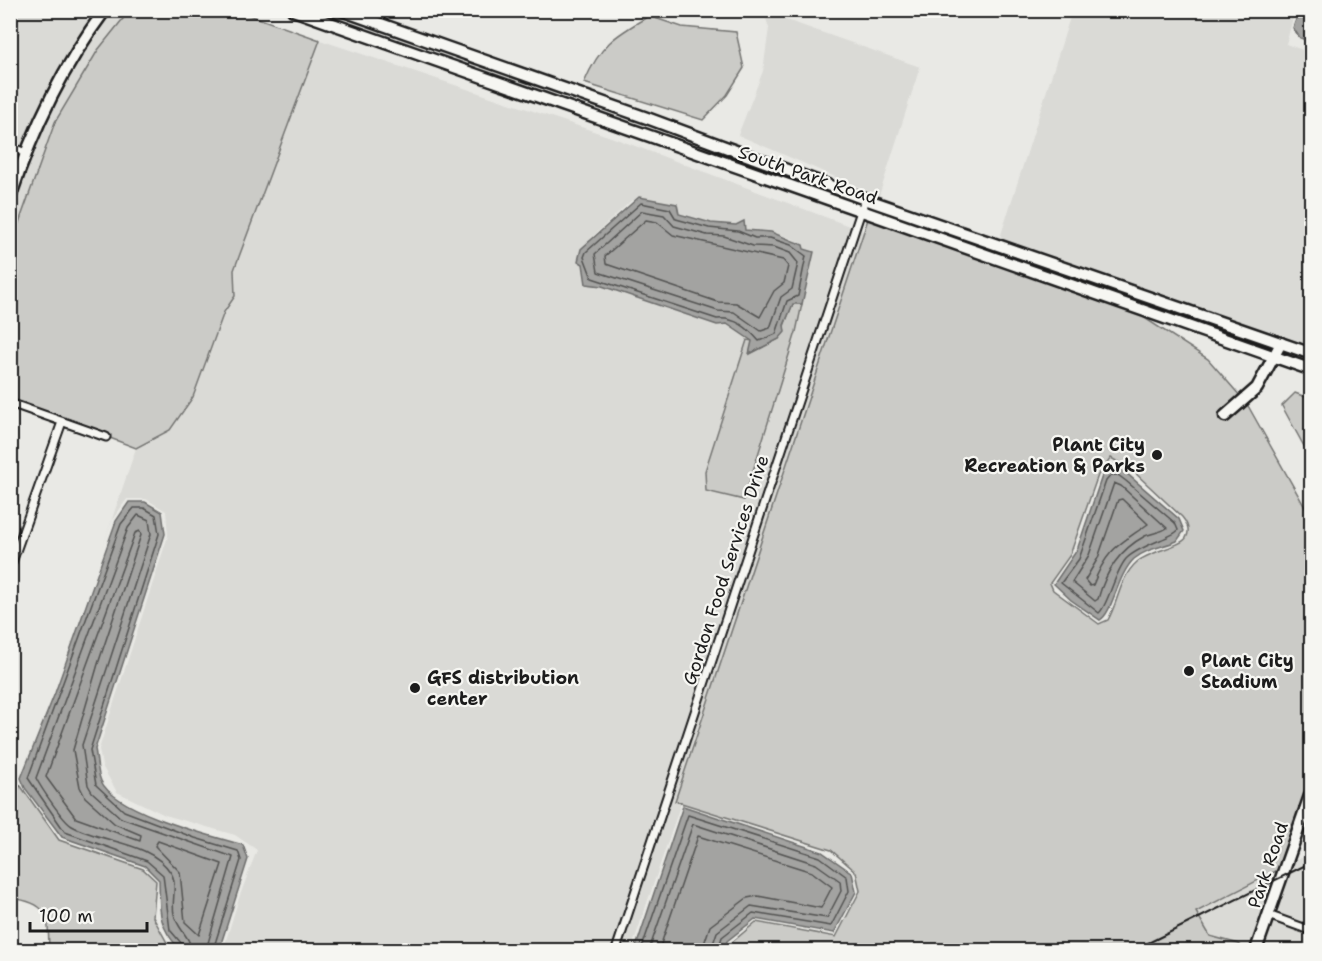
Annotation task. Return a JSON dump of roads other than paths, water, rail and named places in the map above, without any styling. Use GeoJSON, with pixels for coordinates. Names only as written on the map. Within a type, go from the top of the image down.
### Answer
{"type":"FeatureCollection","features":[{"type":"Feature","properties":{"kind":"main road"},"geometry":{"type":"LineString","coordinates":[[10,198],[26,153],[53,95],[103,10]]}},
{"type":"Feature","properties":{"kind":"main road"},"geometry":{"type":"LineString","coordinates":[[94,26],[110,10]]}},
{"type":"Feature","properties":{"kind":"main road","name":"South Park Road"},"geometry":{"type":"LineString","coordinates":[[293,10],[1162,318],[1278,349],[1311,354]]}},
{"type":"Feature","properties":{"kind":"main road","name":"South Park Road"},"geometry":{"type":"LineString","coordinates":[[342,10],[647,118],[865,199],[1154,300],[1278,349],[1311,370]]}},
{"type":"Feature","properties":{"kind":"main road"},"geometry":{"type":"LineString","coordinates":[[808,193],[823,194],[840,200],[865,199]]}},
{"type":"Feature","properties":{"kind":"main road"},"geometry":{"type":"LineString","coordinates":[[860,212],[876,211],[960,239],[990,242]]}},
{"type":"Feature","properties":{"kind":"main road"},"geometry":{"type":"LineString","coordinates":[[981,254],[988,252],[1132,302],[1154,300]]}},
{"type":"Feature","properties":{"kind":"main road"},"geometry":{"type":"LineString","coordinates":[[1226,416],[1257,388],[1278,349]]}},
{"type":"Feature","properties":{"kind":"main road","name":"Park Road"},"geometry":{"type":"LineString","coordinates":[[1256,951],[1311,790]]}},
{"type":"Feature","properties":{"kind":"street"},"geometry":{"type":"LineString","coordinates":[[10,147],[26,153]]}},
{"type":"Feature","properties":{"kind":"street","name":"Gordon Food Services Drive"},"geometry":{"type":"LineString","coordinates":[[616,951],[865,199]]}},
{"type":"Feature","properties":{"kind":"street"},"geometry":{"type":"LineString","coordinates":[[10,404],[106,437]]}},
{"type":"Feature","properties":{"kind":"street"},"geometry":{"type":"LineString","coordinates":[[10,568],[62,422]]}},
{"type":"Feature","properties":{"kind":"street"},"geometry":{"type":"LineString","coordinates":[[1268,915],[1311,931]]}},
{"type":"Feature","properties":{"kind":"water"},"geometry":{"type":"Polygon","coordinates":[[[1299,11],[1311,11],[1311,42],[1300,38],[1293,28],[1299,11]]]}},
{"type":"Feature","properties":{"kind":"water"},"geometry":{"type":"Polygon","coordinates":[[[639,197],[677,204],[679,214],[711,223],[736,225],[744,221],[745,230],[771,232],[814,252],[802,304],[793,304],[784,325],[785,332],[779,339],[749,354],[752,341],[727,324],[717,325],[602,286],[586,284],[583,264],[578,261],[581,249],[639,197]]]}},
{"type":"Feature","properties":{"kind":"water"},"geometry":{"type":"Polygon","coordinates":[[[1116,468],[1125,472],[1179,519],[1184,531],[1177,541],[1150,550],[1134,559],[1123,574],[1108,610],[1100,620],[1071,600],[1054,584],[1077,550],[1102,476],[1108,470],[1116,468]]]}},
{"type":"Feature","properties":{"kind":"water"},"geometry":{"type":"Polygon","coordinates":[[[129,502],[145,502],[162,512],[165,534],[95,749],[99,773],[101,781],[110,792],[144,813],[243,845],[248,859],[219,950],[177,950],[178,947],[163,924],[159,900],[159,880],[145,866],[62,837],[25,788],[21,778],[55,693],[116,521],[129,502]]]}},
{"type":"Feature","properties":{"kind":"water"},"geometry":{"type":"Polygon","coordinates":[[[683,806],[822,852],[852,873],[856,892],[834,933],[755,919],[727,941],[724,950],[635,950],[683,806]]]}},
{"type":"Feature","properties":{"kind":"railway"},"geometry":{"type":"LineString","coordinates":[[1134,950],[1312,862]]}},
{"type":"Feature","properties":{"kind":"place","name":"Plant City Recreation & Parks"},"geometry":{"type":"Point","coordinates":[1157,455]}},
{"type":"Feature","properties":{"kind":"place","name":"Plant City Stadium"},"geometry":{"type":"Point","coordinates":[1189,671]}},
{"type":"Feature","properties":{"kind":"place","name":"GFS distribution center"},"geometry":{"type":"Point","coordinates":[415,688]}}]}
